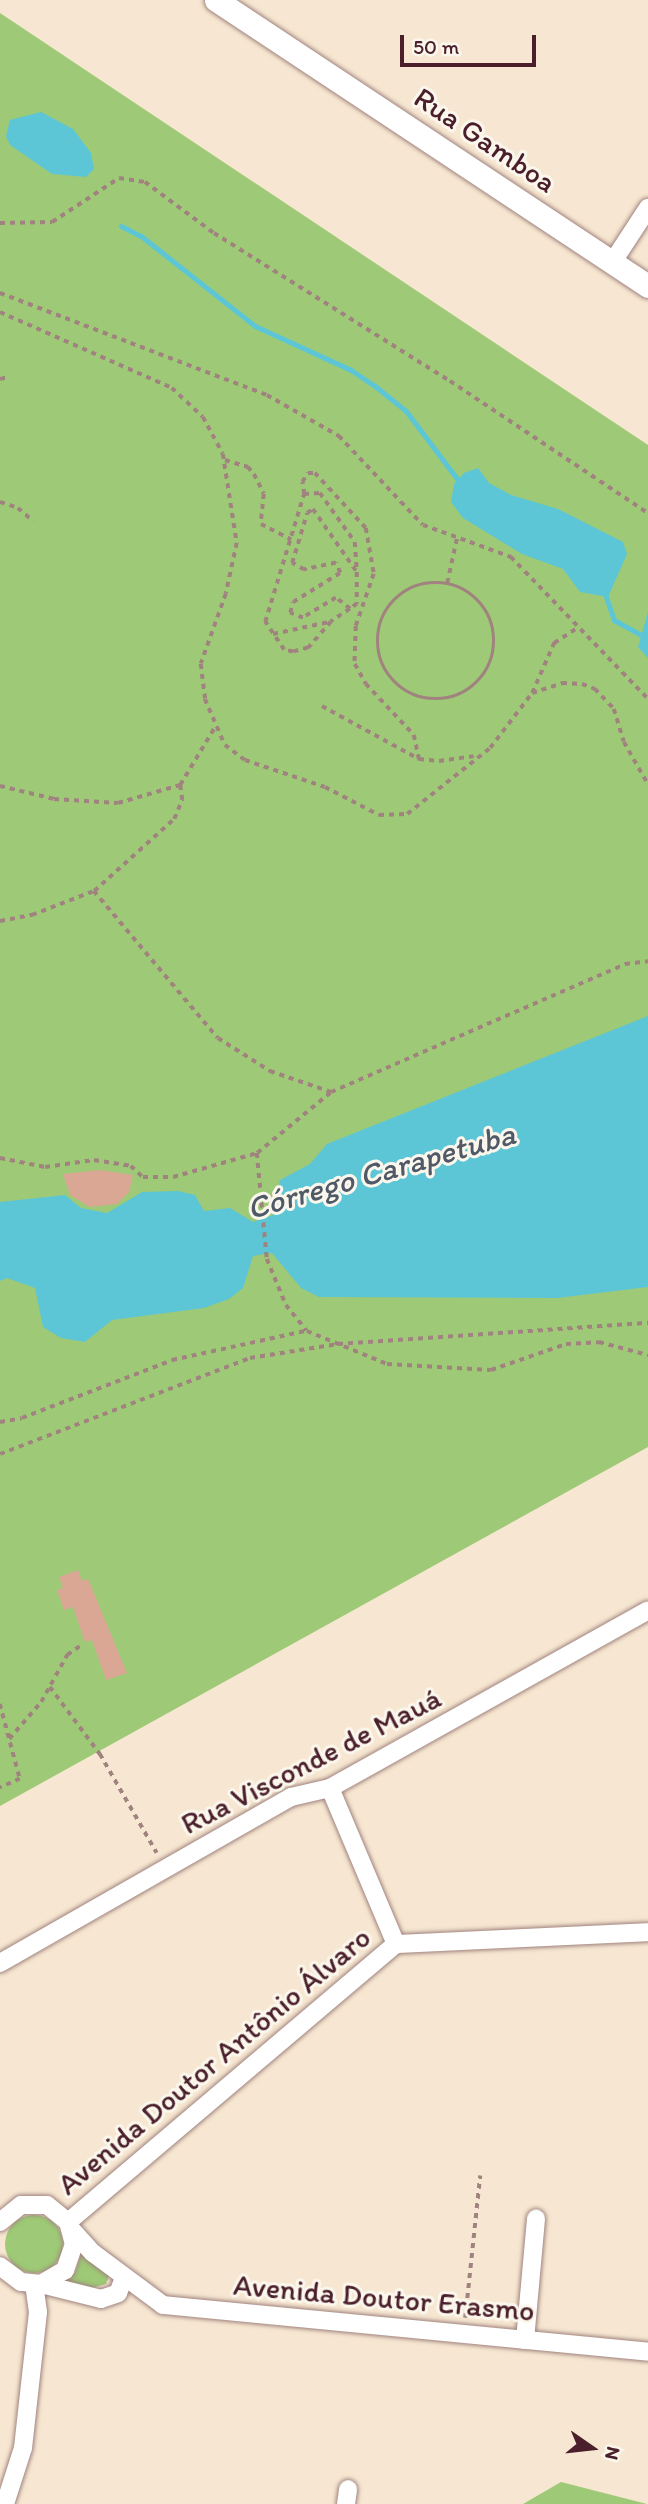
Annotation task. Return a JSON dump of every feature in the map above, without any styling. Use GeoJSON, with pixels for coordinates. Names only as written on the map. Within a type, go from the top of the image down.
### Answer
{"type":"FeatureCollection","features":[{"type":"Feature","properties":{"kind":"main road","name":"Rua Gamboa"},"geometry":{"type":"LineString","coordinates":[[230,4],[648,286]]}},
{"type":"Feature","properties":{"kind":"street"},"geometry":{"type":"LineString","coordinates":[[612,262],[648,208]]}},
{"type":"Feature","properties":{"kind":"street","name":"Rua Visconde de Mauá"},"geometry":{"type":"LineString","coordinates":[[0,1963],[291,1797],[330,1788],[648,1610]]}},
{"type":"Feature","properties":{"kind":"street"},"geometry":{"type":"LineString","coordinates":[[330,1788],[396,1944]]}},
{"type":"Feature","properties":{"kind":"street","name":"Avenida Doutor Antônio Álvaro"},"geometry":{"type":"LineString","coordinates":[[70,2226],[396,1944],[648,1933]]}},
{"type":"Feature","properties":{"kind":"street","name":"Avenida Doutor Erasmo"},"geometry":{"type":"LineString","coordinates":[[3,2211],[41,2204],[70,2226],[124,2278],[163,2305],[648,2352]]}},
{"type":"Feature","properties":{"kind":"street"},"geometry":{"type":"LineString","coordinates":[[525,2340],[536,2218]]}},
{"type":"Feature","properties":{"kind":"street"},"geometry":{"type":"LineString","coordinates":[[38,2284],[69,2264],[74,2244],[70,2226]]}},
{"type":"Feature","properties":{"kind":"street"},"geometry":{"type":"LineString","coordinates":[[0,2266],[15,2280],[101,2299],[118,2294],[124,2278]]}},
{"type":"Feature","properties":{"kind":"street"},"geometry":{"type":"LineString","coordinates":[[5,2504],[23,2448],[38,2312],[38,2284]]}},
{"type":"Feature","properties":{"kind":"path"},"geometry":{"type":"LineString","coordinates":[[0,223],[52,222],[119,178],[145,182],[214,233],[450,380],[648,513]]}},
{"type":"Feature","properties":{"kind":"path"},"geometry":{"type":"LineString","coordinates":[[0,293],[267,395],[339,436],[423,524],[511,557],[648,699]]}},
{"type":"Feature","properties":{"kind":"path"},"geometry":{"type":"LineString","coordinates":[[0,313],[172,388],[204,417],[225,460],[233,508],[235,564],[201,664],[205,699],[225,745],[245,760],[325,787],[379,815],[407,814],[504,733],[533,693],[554,643],[579,627]]}},
{"type":"Feature","properties":{"kind":"path"},"geometry":{"type":"LineString","coordinates":[[0,379],[8,377]]}},
{"type":"Feature","properties":{"kind":"path"},"geometry":{"type":"LineString","coordinates":[[225,460],[248,467],[254,474],[264,494],[261,524],[290,539]]}},
{"type":"Feature","properties":{"kind":"path"},"geometry":{"type":"LineString","coordinates":[[304,494],[320,493],[355,542],[357,604],[331,622],[308,648],[293,652],[284,650],[265,622],[304,494],[302,482],[308,473],[315,472],[366,528],[374,574],[356,626],[355,664],[366,684],[414,735],[419,759]]}},
{"type":"Feature","properties":{"kind":"path"},"geometry":{"type":"LineString","coordinates":[[0,502],[18,508],[33,521]]}},
{"type":"Feature","properties":{"kind":"path"},"geometry":{"type":"LineString","coordinates":[[349,609],[336,598],[303,618],[290,613],[293,602],[340,573],[336,563],[304,570],[292,562],[307,513],[313,509],[357,572]]}},
{"type":"Feature","properties":{"kind":"path"},"geometry":{"type":"LineString","coordinates":[[447,583],[457,537]]}},
{"type":"Feature","properties":{"kind":"path"},"geometry":{"type":"LineString","coordinates":[[447,583],[471,595],[489,616],[494,652],[477,684],[453,697],[426,699],[409,694],[383,667],[378,631],[384,614],[411,588],[447,583]]}},
{"type":"Feature","properties":{"kind":"path"},"geometry":{"type":"LineString","coordinates":[[273,634],[331,622]]}},
{"type":"Feature","properties":{"kind":"path"},"geometry":{"type":"LineString","coordinates":[[533,693],[562,683],[595,688],[614,709],[624,742],[648,784]]}},
{"type":"Feature","properties":{"kind":"path"},"geometry":{"type":"LineString","coordinates":[[323,706],[419,759],[439,761],[476,755]]}},
{"type":"Feature","properties":{"kind":"path"},"geometry":{"type":"LineString","coordinates":[[0,921],[32,915],[94,891],[174,819],[182,800],[180,785],[215,727]]}},
{"type":"Feature","properties":{"kind":"path"},"geometry":{"type":"LineString","coordinates":[[0,786],[54,799],[118,803],[180,785]]}},
{"type":"Feature","properties":{"kind":"path"},"geometry":{"type":"LineString","coordinates":[[94,891],[218,1038],[270,1071],[331,1091]]}},
{"type":"Feature","properties":{"kind":"path"},"geometry":{"type":"LineString","coordinates":[[0,1158],[44,1167],[94,1160],[131,1166],[143,1177],[173,1177],[257,1153],[331,1091],[625,964],[648,961]]}},
{"type":"Feature","properties":{"kind":"path"},"geometry":{"type":"LineString","coordinates":[[257,1153],[260,1215],[267,1259],[286,1305],[307,1331],[387,1364],[491,1370],[566,1344],[599,1342],[648,1355]]}},
{"type":"Feature","properties":{"kind":"path"},"geometry":{"type":"LineString","coordinates":[[0,1454],[250,1358],[338,1344],[648,1323]]}},
{"type":"Feature","properties":{"kind":"path"},"geometry":{"type":"LineString","coordinates":[[0,1422],[22,1418],[172,1360],[307,1331]]}},
{"type":"Feature","properties":{"kind":"path"},"geometry":{"type":"LineString","coordinates":[[9,1738],[50,1687],[67,1655],[83,1644]]}},
{"type":"Feature","properties":{"kind":"path"},"geometry":{"type":"LineString","coordinates":[[50,1687],[100,1755],[166,1868]]}},
{"type":"Feature","properties":{"kind":"path"},"geometry":{"type":"LineString","coordinates":[[0,1704],[20,1779],[0,1788]]}},
{"type":"Feature","properties":{"kind":"path"},"geometry":{"type":"LineString","coordinates":[[463,2334],[480,2176]]}},
{"type":"Feature","properties":{"kind":"green space"},"geometry":{"type":"Polygon","coordinates":[[[0,13],[648,445],[648,1447],[0,1806],[0,13]]]}},
{"type":"Feature","properties":{"kind":"green space"},"geometry":{"type":"Polygon","coordinates":[[[34,2215],[55,2223],[63,2244],[55,2265],[34,2273],[13,2265],[5,2244],[13,2223],[34,2215]]]}},
{"type":"Feature","properties":{"kind":"green space"},"geometry":{"type":"Polygon","coordinates":[[[81,2254],[109,2276],[106,2284],[92,2288],[62,2280],[75,2273],[81,2254]]]}},
{"type":"Feature","properties":{"kind":"green space"},"geometry":{"type":"Polygon","coordinates":[[[561,2482],[647,2504],[523,2504],[561,2482]]]}},
{"type":"Feature","properties":{"kind":"water"},"geometry":{"type":"Polygon","coordinates":[[[41,112],[73,129],[91,153],[94,169],[86,177],[52,174],[10,145],[6,136],[10,120],[41,112]]]}},
{"type":"Feature","properties":{"kind":"water"},"geometry":{"type":"Polygon","coordinates":[[[478,468],[489,483],[511,495],[558,509],[623,542],[627,554],[608,597],[580,592],[563,569],[522,554],[463,518],[451,502],[454,484],[464,473],[478,468]]]}},
{"type":"Feature","properties":{"kind":"water"},"geometry":{"type":"Polygon","coordinates":[[[648,612],[648,658],[638,647],[648,612]]]}},
{"type":"Feature","properties":{"kind":"water","name":"Córrego Carapetuba"},"geometry":{"type":"Polygon","coordinates":[[[648,1016],[648,1287],[557,1298],[319,1297],[301,1288],[272,1253],[253,1256],[243,1288],[229,1299],[204,1308],[112,1320],[85,1342],[61,1338],[43,1327],[35,1288],[7,1278],[0,1281],[0,1202],[65,1195],[81,1208],[107,1213],[142,1192],[178,1191],[195,1195],[204,1211],[230,1208],[253,1222],[273,1215],[280,1180],[310,1164],[327,1144],[648,1016]]]}},
{"type":"Feature","properties":{"kind":"building"},"geometry":{"type":"Polygon","coordinates":[[[100,1170],[133,1175],[129,1192],[117,1204],[90,1207],[70,1195],[63,1174],[100,1170]]]}},
{"type":"Feature","properties":{"kind":"building"},"geometry":{"type":"Polygon","coordinates":[[[78,1570],[82,1581],[88,1579],[127,1673],[106,1680],[92,1640],[85,1642],[73,1607],[64,1610],[57,1590],[63,1588],[59,1577],[78,1570]]]}},
{"type":"Feature","properties":{"kind":"waterway"},"geometry":{"type":"LineString","coordinates":[[121,226],[141,236],[255,326],[351,370],[375,386],[406,411],[461,484]]}},
{"type":"Feature","properties":{"kind":"waterway"},"geometry":{"type":"LineString","coordinates":[[605,594],[614,620],[648,639]]}}]}
